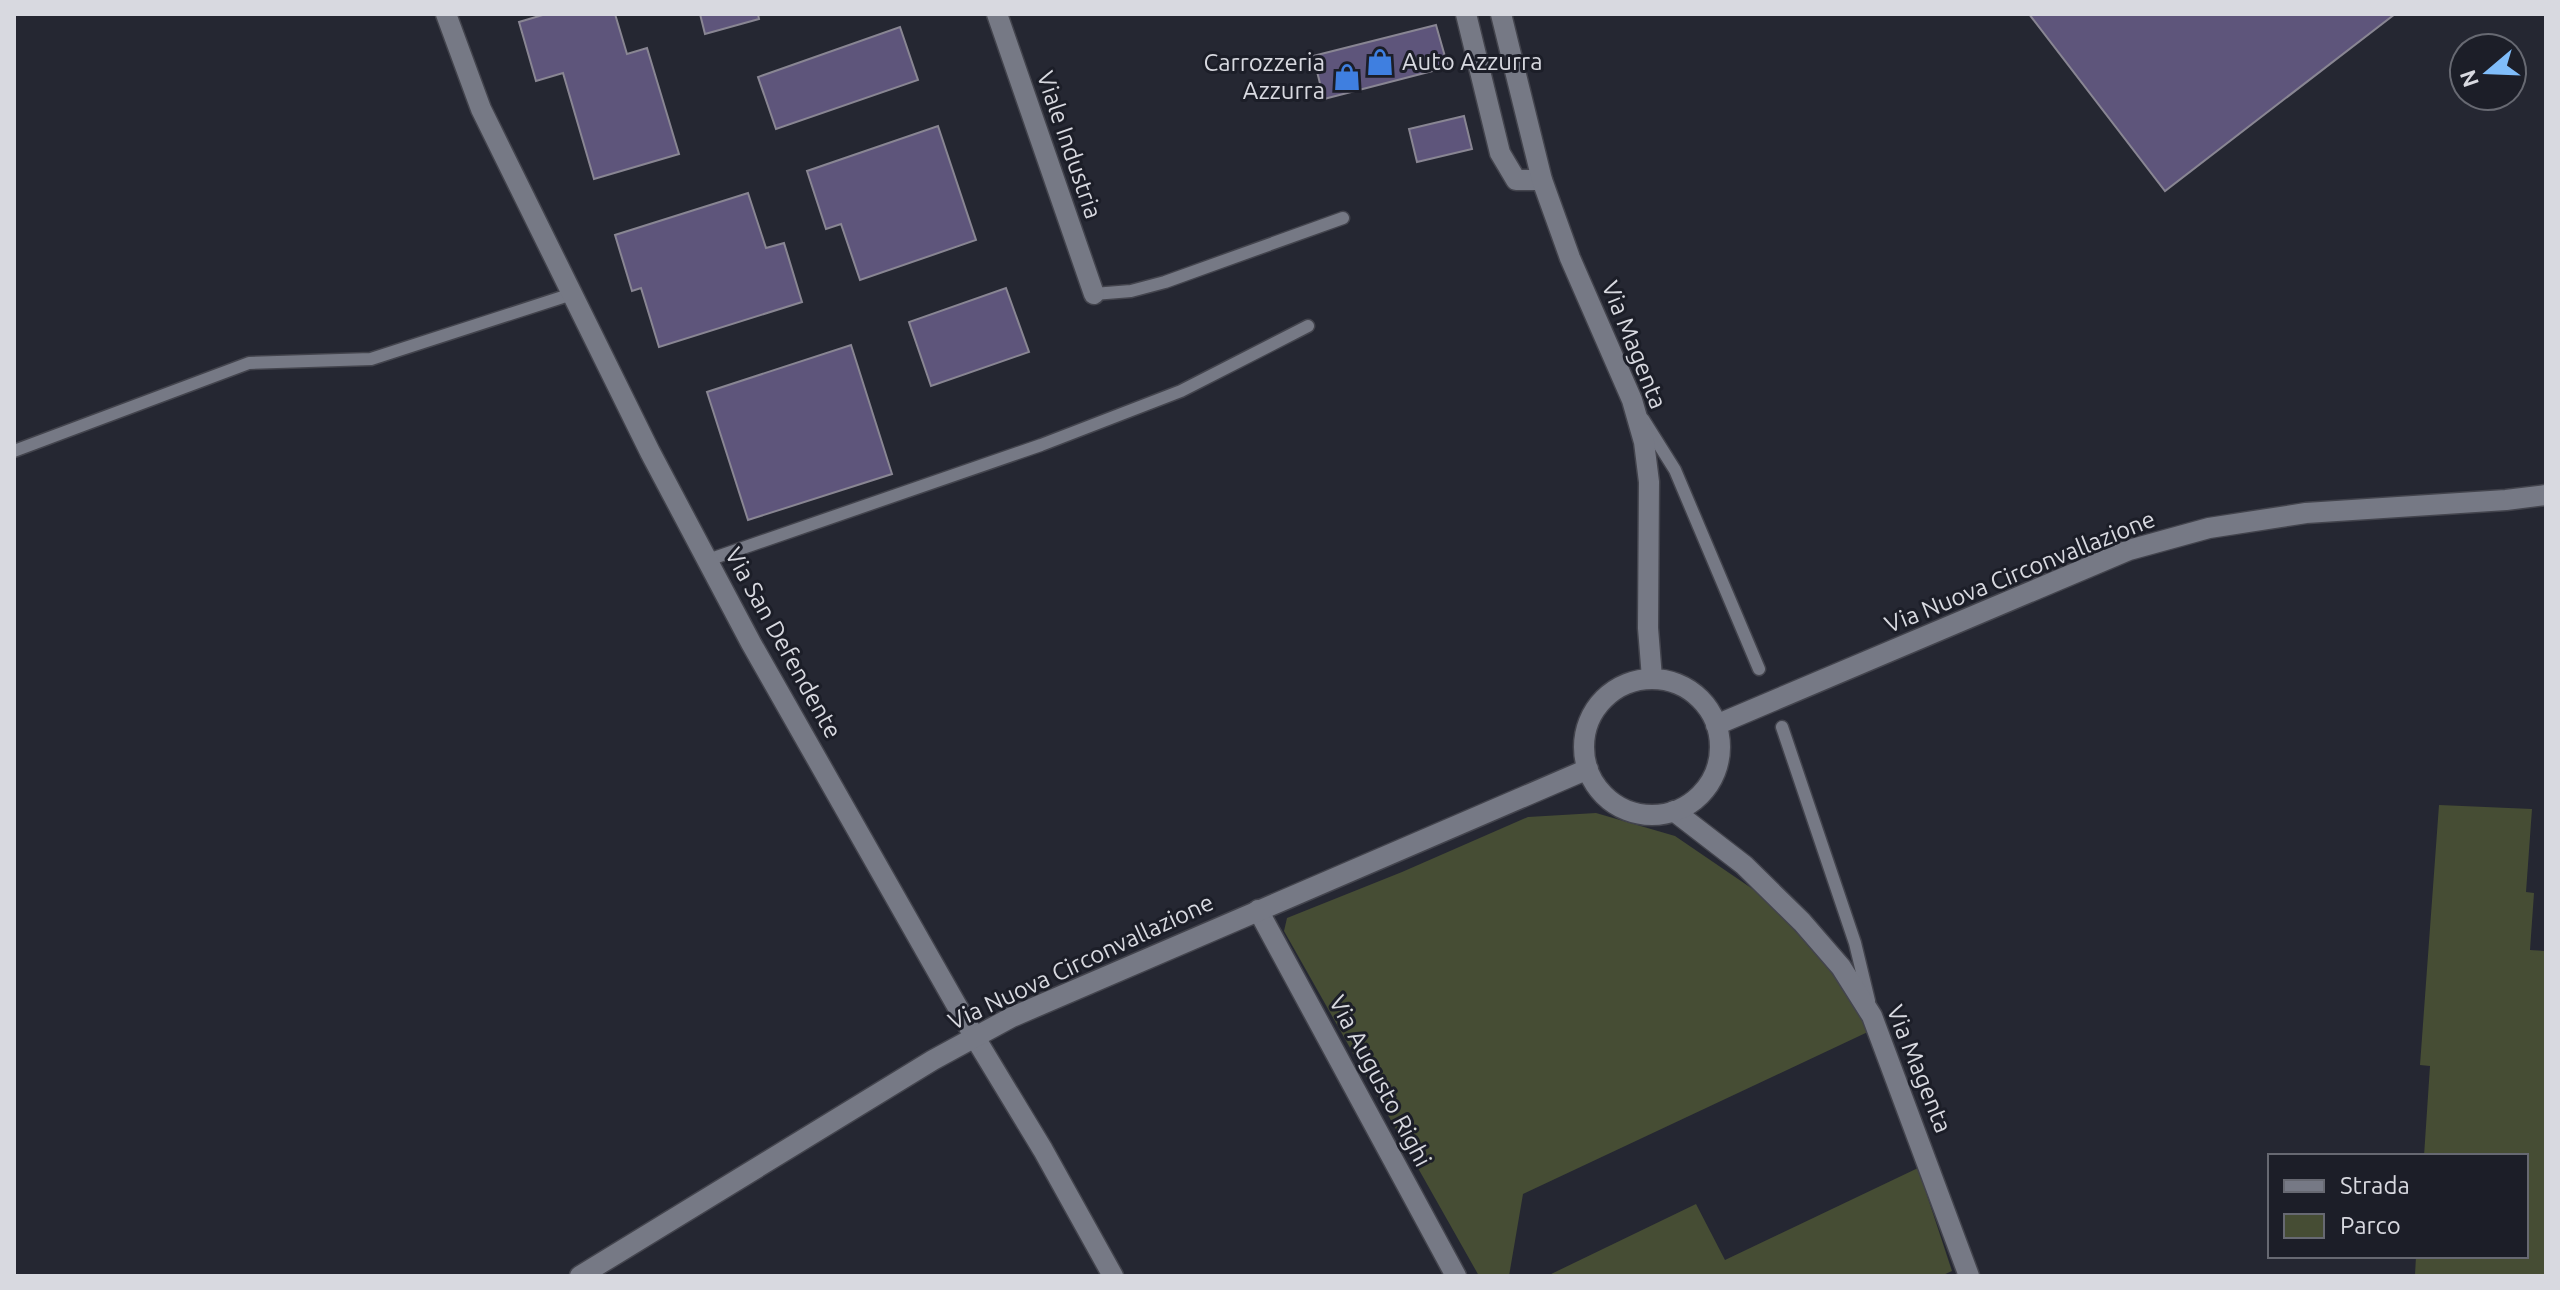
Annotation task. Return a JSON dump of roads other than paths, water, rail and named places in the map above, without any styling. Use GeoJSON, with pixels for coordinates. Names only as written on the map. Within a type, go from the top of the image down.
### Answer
{"type":"FeatureCollection","features":[{"type":"Feature","properties":{"kind":"street","name":"Via San Defendente"},"geometry":{"type":"LineString","coordinates":[[446,14],[481,109],[751,643],[1113,1276]]}},
{"type":"Feature","properties":{"kind":"street","name":"Viale Industria"},"geometry":{"type":"LineString","coordinates":[[997,14],[1094,294]]}},
{"type":"Feature","properties":{"kind":"street"},"geometry":{"type":"LineString","coordinates":[[1466,14],[1500,153],[1516,180],[1542,180]]}},
{"type":"Feature","properties":{"kind":"street","name":"Via Magenta"},"geometry":{"type":"LineString","coordinates":[[1501,14],[1542,180],[1570,258],[1632,400],[1644,442],[1649,482],[1648,628],[1652,678]]}},
{"type":"Feature","properties":{"kind":"street","name":"Via Nuova Circonvallazione"},"geometry":{"type":"LineString","coordinates":[[1716,725],[2129,550],[2195,531],[2306,513],[2546,495]]}},
{"type":"Feature","properties":{"kind":"street"},"geometry":{"type":"LineString","coordinates":[[1652,678],[1673,682],[1691,691],[1706,706],[1716,725],[1719,746],[1717,767],[1707,786],[1692,801],[1674,811],[1653,815],[1632,812],[1613,803],[1597,788],[1588,769],[1584,748],[1587,726],[1596,707],[1611,692],[1630,682],[1652,678]]}},
{"type":"Feature","properties":{"kind":"street","name":"Via Nuova Circonvallazione"},"geometry":{"type":"LineString","coordinates":[[580,1276],[974,1036],[1588,769]]}},
{"type":"Feature","properties":{"kind":"street","name":"Via Magenta"},"geometry":{"type":"LineString","coordinates":[[1674,811],[1744,865],[1802,922],[1841,967],[1872,1016],[1969,1276]]}},
{"type":"Feature","properties":{"kind":"street","name":"Via Augusto Righi"},"geometry":{"type":"LineString","coordinates":[[1258,910],[1456,1276]]}},
{"type":"Feature","properties":{"kind":"lane"},"geometry":{"type":"LineString","coordinates":[[1094,294],[1131,291],[1165,282],[1343,218]]}},
{"type":"Feature","properties":{"kind":"lane"},"geometry":{"type":"LineString","coordinates":[[14,451],[249,363],[371,359],[572,294]]}},
{"type":"Feature","properties":{"kind":"lane"},"geometry":{"type":"LineString","coordinates":[[708,560],[1041,445],[1181,391],[1308,326]]}},
{"type":"Feature","properties":{"kind":"lane"},"geometry":{"type":"LineString","coordinates":[[1632,400],[1675,470],[1759,669]]}},
{"type":"Feature","properties":{"kind":"lane"},"geometry":{"type":"LineString","coordinates":[[1782,727],[1855,943],[1872,1016]]}},
{"type":"Feature","properties":{"kind":"place","name":"Auto Azzurra"},"geometry":{"type":"Point","coordinates":[1380,62]}},
{"type":"Feature","properties":{"kind":"place","name":"Carrozzeria Azzurra"},"geometry":{"type":"Point","coordinates":[1347,77]}}]}
